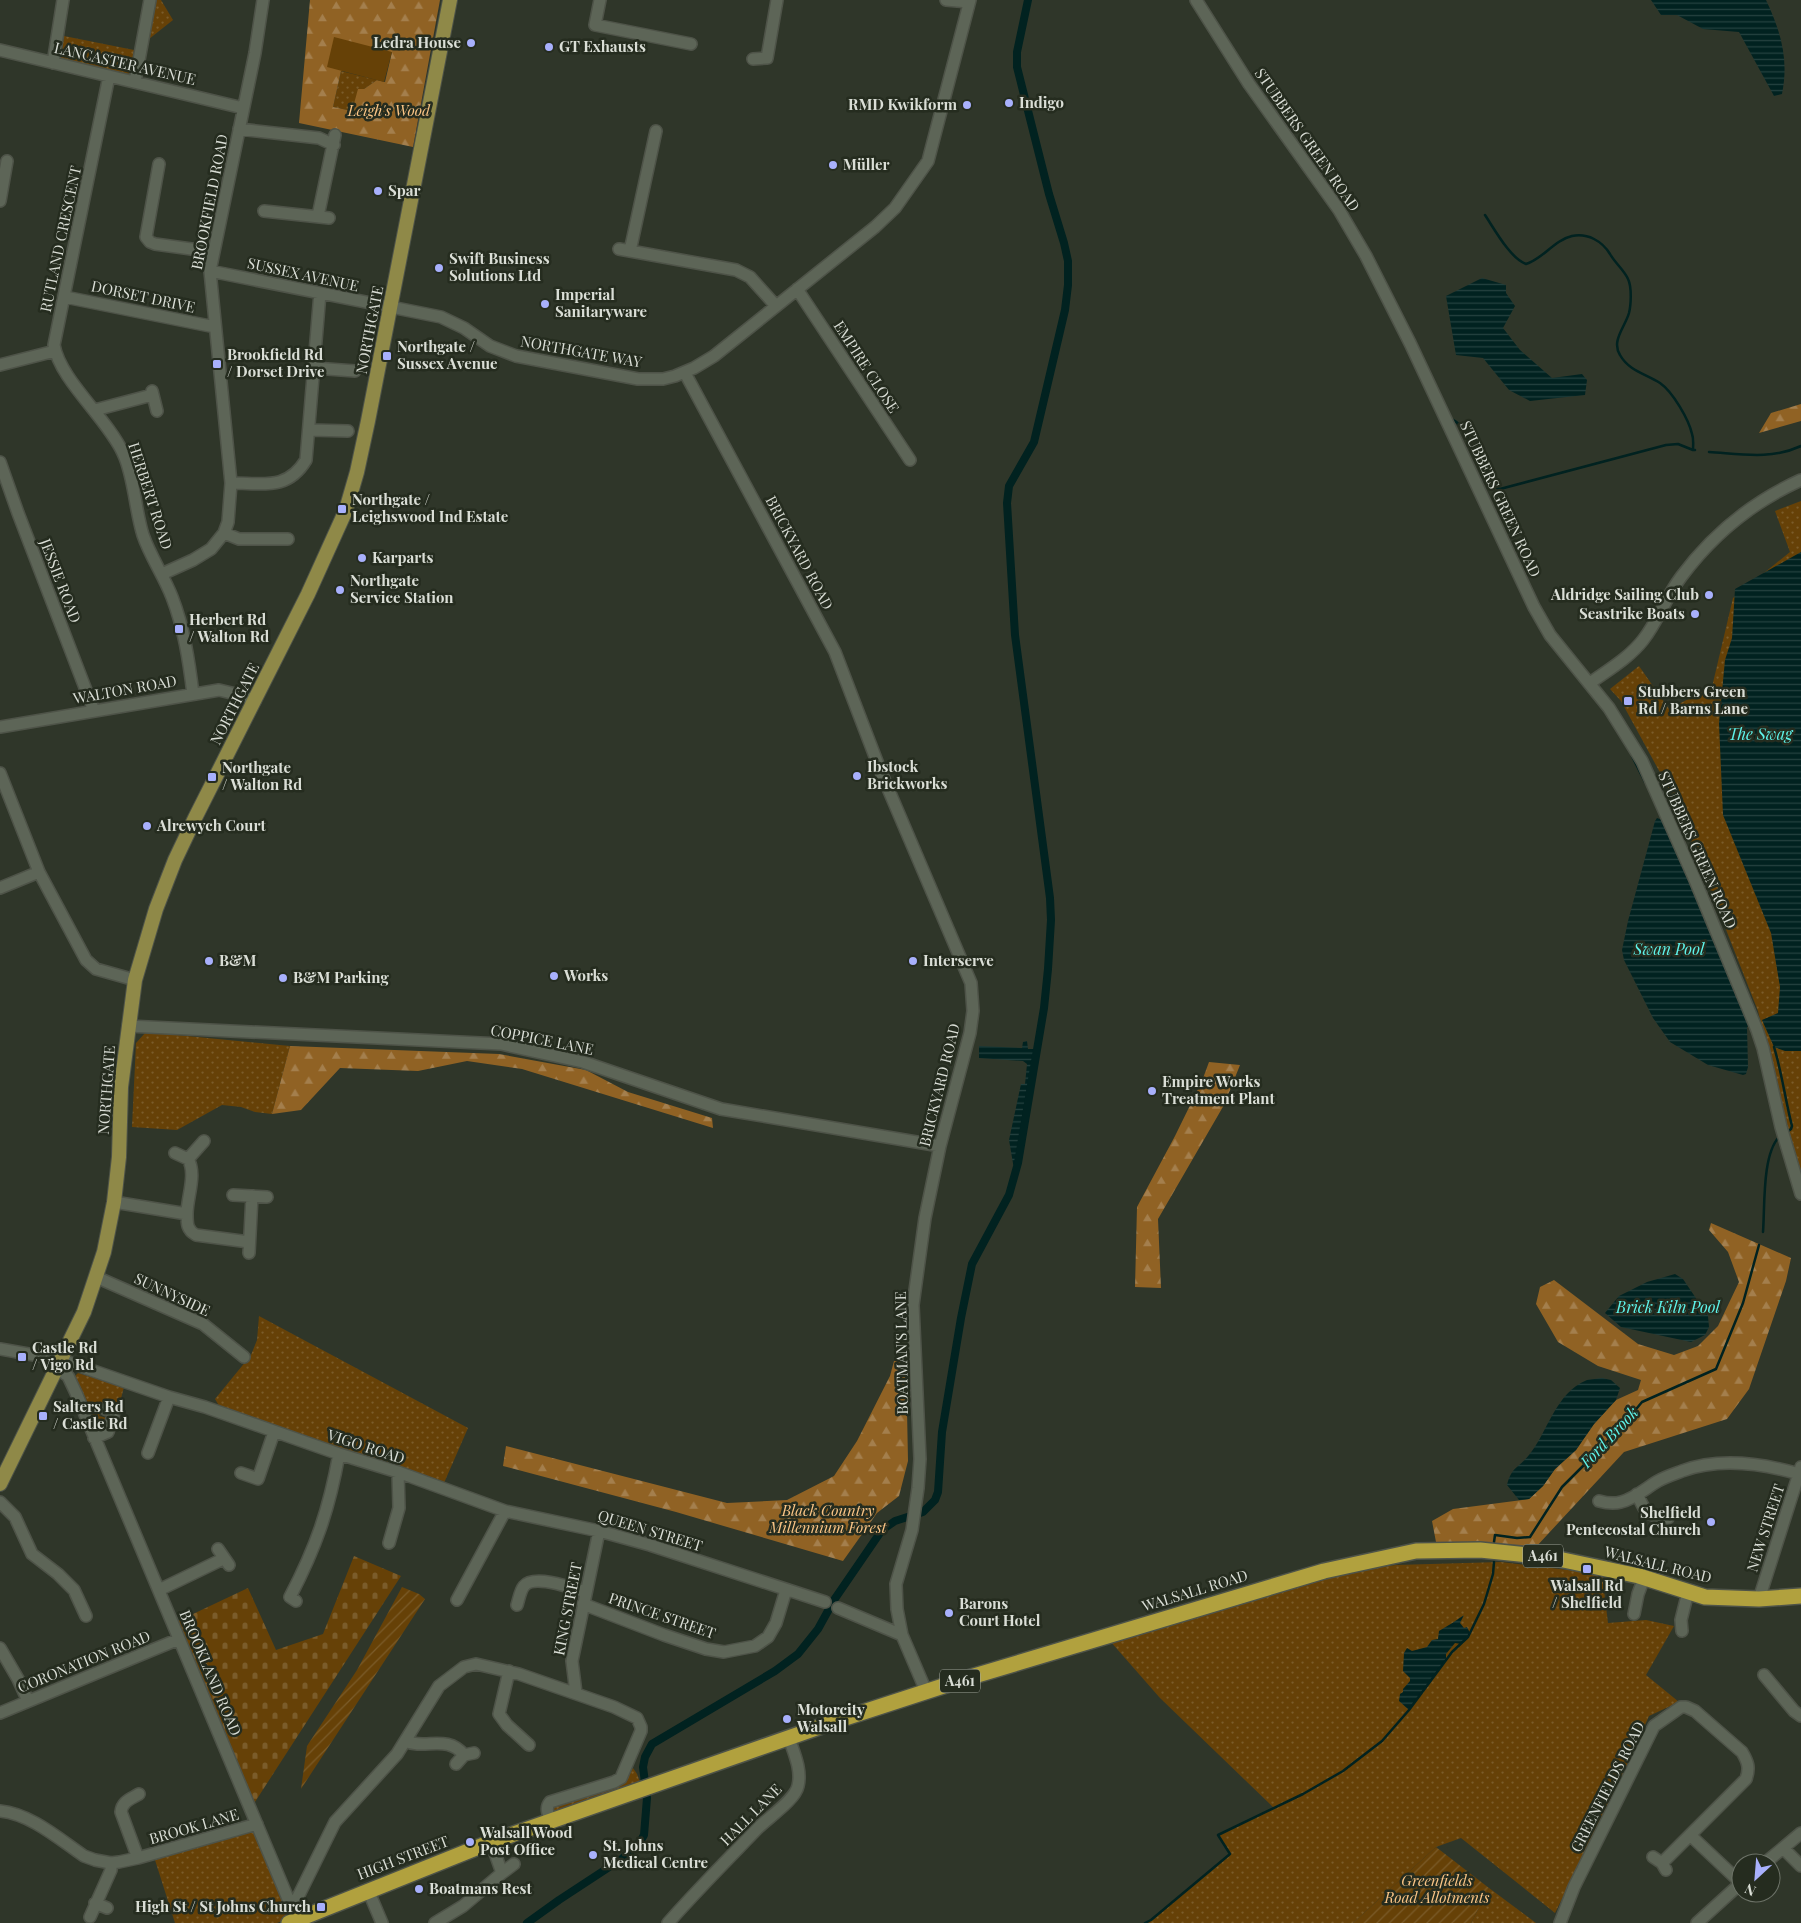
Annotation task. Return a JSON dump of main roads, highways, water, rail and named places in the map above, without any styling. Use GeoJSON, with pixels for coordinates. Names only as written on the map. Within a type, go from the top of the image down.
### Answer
{"type":"FeatureCollection","features":[{"type":"Feature","properties":{"kind":"highway","name":"WALSALL ROAD"},"geometry":{"type":"LineString","coordinates":[[632,1793],[926,1692],[1324,1570],[1416,1551],[1480,1550],[1549,1557],[1644,1578],[1705,1597],[1759,1599],[1801,1596]]}},
{"type":"Feature","properties":{"kind":"highway","name":"HIGH STREET"},"geometry":{"type":"LineString","coordinates":[[293,1917],[491,1842],[632,1793]]}},
{"type":"Feature","properties":{"kind":"main road","name":"NORTHGATE"},"geometry":{"type":"LineString","coordinates":[[0,1484],[60,1365],[84,1312],[106,1244],[114,1202],[119,1157],[121,1086],[134,980],[156,910],[175,860],[324,562],[346,510],[362,453],[450,0]]}},
{"type":"Feature","properties":{"kind":"water"},"geometry":{"type":"Polygon","coordinates":[[[1651,0],[1766,0],[1780,35],[1784,57],[1785,69],[1782,94],[1774,96],[1739,32],[1703,29],[1677,15],[1661,15],[1651,0]]]}},
{"type":"Feature","properties":{"kind":"water"},"geometry":{"type":"Polygon","coordinates":[[[1482,278],[1506,285],[1506,293],[1515,306],[1503,328],[1520,350],[1552,378],[1582,374],[1587,380],[1585,395],[1530,401],[1509,390],[1483,358],[1456,355],[1446,296],[1482,278]]]}},
{"type":"Feature","properties":{"kind":"water","name":"The Swag"},"geometry":{"type":"Polygon","coordinates":[[[1801,552],[1801,1051],[1785,1051],[1774,1047],[1762,1020],[1778,1013],[1780,987],[1771,933],[1723,815],[1719,723],[1725,660],[1732,638],[1735,589],[1801,552]]]}},
{"type":"Feature","properties":{"kind":"water","name":"Swan Pool"},"geometry":{"type":"Polygon","coordinates":[[[1657,818],[1665,821],[1736,994],[1751,1025],[1747,1027],[1748,1067],[1746,1074],[1743,1075],[1708,1065],[1670,1042],[1653,1018],[1624,960],[1622,950],[1628,921],[1657,818]]]}},
{"type":"Feature","properties":{"kind":"water"},"geometry":{"type":"Polygon","coordinates":[[[1027,1041],[1028,1049],[1037,1049],[1015,1175],[1009,1140],[1021,1084],[1025,1084],[1027,1064],[1023,1061],[979,1058],[979,1046],[1022,1048],[1023,1042],[1027,1041]]]}},
{"type":"Feature","properties":{"kind":"water","name":"Brick Kiln Pool"},"geometry":{"type":"Polygon","coordinates":[[[1675,1274],[1683,1279],[1708,1316],[1709,1327],[1705,1335],[1691,1342],[1621,1327],[1605,1313],[1619,1296],[1647,1282],[1675,1274]]]}},
{"type":"Feature","properties":{"kind":"water"},"geometry":{"type":"Polygon","coordinates":[[[1602,1378],[1611,1380],[1620,1388],[1616,1400],[1594,1424],[1576,1450],[1555,1469],[1543,1486],[1529,1499],[1519,1500],[1507,1485],[1513,1471],[1536,1446],[1553,1414],[1567,1394],[1587,1380],[1602,1378]]]}},
{"type":"Feature","properties":{"kind":"water"},"geometry":{"type":"Polygon","coordinates":[[[1464,1615],[1460,1623],[1464,1628],[1467,1627],[1470,1633],[1461,1644],[1455,1643],[1446,1654],[1446,1660],[1409,1710],[1399,1701],[1400,1694],[1410,1681],[1410,1678],[1403,1671],[1404,1653],[1407,1648],[1412,1651],[1427,1647],[1432,1640],[1438,1639],[1439,1631],[1464,1615]]]}},
{"type":"Feature","properties":{"kind":"waterway"},"geometry":{"type":"LineString","coordinates":[[527,1923],[623,1858],[640,1842],[644,1835],[647,1798],[643,1767],[645,1757],[652,1744],[775,1671],[798,1654],[818,1629],[834,1600],[882,1530],[895,1521],[923,1512],[935,1500],[938,1492],[942,1432],[972,1264],[1009,1195],[1018,1163],[1044,1008],[1051,920],[1050,898],[1015,635],[1007,503],[1009,486],[1034,442],[1065,310],[1068,285],[1068,261],[1064,243],[1049,194],[1017,67],[1017,52],[1028,0]]}},
{"type":"Feature","properties":{"kind":"waterway"},"geometry":{"type":"LineString","coordinates":[[1485,215],[1498,236],[1514,256],[1526,264],[1538,258],[1560,241],[1572,236],[1589,237],[1607,249],[1626,276],[1630,287],[1630,310],[1617,344],[1620,355],[1628,365],[1660,383],[1670,393],[1688,421],[1693,438],[1693,450],[1695,450]]}},
{"type":"Feature","properties":{"kind":"waterway"},"geometry":{"type":"LineString","coordinates":[[1453,420],[1460,425],[1466,434],[1487,478],[1500,489],[1666,445],[1678,444],[1693,450]]}},
{"type":"Feature","properties":{"kind":"waterway"},"geometry":{"type":"LineString","coordinates":[[1709,452],[1767,455],[1801,446]]}},
{"type":"Feature","properties":{"kind":"waterway"},"geometry":{"type":"LineString","coordinates":[[1632,756],[1645,782]]}},
{"type":"Feature","properties":{"kind":"waterway"},"geometry":{"type":"LineString","coordinates":[[1774,1047],[1792,1126],[1786,1133]]}},
{"type":"Feature","properties":{"kind":"waterway","name":"Ford Brook"},"geometry":{"type":"LineString","coordinates":[[1763,1232],[1767,1168],[1774,1145],[1779,1137]]}},
{"type":"Feature","properties":{"kind":"waterway","name":"Ford Brook"},"geometry":{"type":"LineString","coordinates":[[1494,1542],[1495,1535],[1517,1538],[1530,1537],[1562,1487],[1617,1432],[1642,1402],[1716,1369],[1743,1303],[1759,1245]]}},
{"type":"Feature","properties":{"kind":"waterway"},"geometry":{"type":"LineString","coordinates":[[1145,1923],[1230,1854],[1218,1835],[1303,1794],[1343,1771],[1382,1741],[1409,1710],[1452,1652],[1468,1637],[1484,1604],[1493,1574],[1494,1562]]}},
{"type":"Feature","properties":{"kind":"place","name":"Ledra House"},"geometry":{"type":"Point","coordinates":[471,43]}},
{"type":"Feature","properties":{"kind":"place","name":"GT Exhausts"},"geometry":{"type":"Point","coordinates":[549,47]}},
{"type":"Feature","properties":{"kind":"place","name":"Indigo"},"geometry":{"type":"Point","coordinates":[1009,103]}},
{"type":"Feature","properties":{"kind":"place","name":"RMD Kwikform"},"geometry":{"type":"Point","coordinates":[967,105]}},
{"type":"Feature","properties":{"kind":"place","name":"Müller"},"geometry":{"type":"Point","coordinates":[833,165]}},
{"type":"Feature","properties":{"kind":"place","name":"Spar"},"geometry":{"type":"Point","coordinates":[378,191]}},
{"type":"Feature","properties":{"kind":"place","name":"Swift Business Solutions Ltd"},"geometry":{"type":"Point","coordinates":[439,268]}},
{"type":"Feature","properties":{"kind":"place","name":"Imperial Sanitaryware"},"geometry":{"type":"Point","coordinates":[545,304]}},
{"type":"Feature","properties":{"kind":"place","name":"Northgate / Sussex Avenue"},"geometry":{"type":"Point","coordinates":[387,356]}},
{"type":"Feature","properties":{"kind":"place","name":"Brookfield Rd / Dorset Drive"},"geometry":{"type":"Point","coordinates":[217,364]}},
{"type":"Feature","properties":{"kind":"place","name":"Northgate / Leighswood Ind Estate"},"geometry":{"type":"Point","coordinates":[342,509]}},
{"type":"Feature","properties":{"kind":"place","name":"Karparts"},"geometry":{"type":"Point","coordinates":[362,558]}},
{"type":"Feature","properties":{"kind":"place","name":"Northgate Service Station"},"geometry":{"type":"Point","coordinates":[340,590]}},
{"type":"Feature","properties":{"kind":"place","name":"Aldridge Sailing Club"},"geometry":{"type":"Point","coordinates":[1709,595]}},
{"type":"Feature","properties":{"kind":"place","name":"Seastrike Boats"},"geometry":{"type":"Point","coordinates":[1695,614]}},
{"type":"Feature","properties":{"kind":"place","name":"Herbert Rd / Walton Rd"},"geometry":{"type":"Point","coordinates":[179,629]}},
{"type":"Feature","properties":{"kind":"place","name":"Stubbers Green Rd / Barns Lane"},"geometry":{"type":"Point","coordinates":[1628,701]}},
{"type":"Feature","properties":{"kind":"place","name":"Ibstock Brickworks"},"geometry":{"type":"Point","coordinates":[857,776]}},
{"type":"Feature","properties":{"kind":"place","name":"Northgate / Walton Rd"},"geometry":{"type":"Point","coordinates":[212,777]}},
{"type":"Feature","properties":{"kind":"place","name":"Alrewych Court"},"geometry":{"type":"Point","coordinates":[147,826]}},
{"type":"Feature","properties":{"kind":"place","name":"B&M"},"geometry":{"type":"Point","coordinates":[209,961]}},
{"type":"Feature","properties":{"kind":"place","name":"Interserve"},"geometry":{"type":"Point","coordinates":[913,961]}},
{"type":"Feature","properties":{"kind":"place","name":"Works"},"geometry":{"type":"Point","coordinates":[554,976]}},
{"type":"Feature","properties":{"kind":"place","name":"B&M Parking"},"geometry":{"type":"Point","coordinates":[283,978]}},
{"type":"Feature","properties":{"kind":"place","name":"Empire Works Treatment Plant"},"geometry":{"type":"Point","coordinates":[1152,1091]}},
{"type":"Feature","properties":{"kind":"place","name":"Castle Rd / Vigo Rd"},"geometry":{"type":"Point","coordinates":[22,1357]}},
{"type":"Feature","properties":{"kind":"place","name":"Salters Rd / Castle Rd"},"geometry":{"type":"Point","coordinates":[43,1416]}},
{"type":"Feature","properties":{"kind":"place","name":"Shelfield Pentecostal Church"},"geometry":{"type":"Point","coordinates":[1711,1522]}},
{"type":"Feature","properties":{"kind":"place","name":"Walsall Rd / Shelfield"},"geometry":{"type":"Point","coordinates":[1587,1569]}},
{"type":"Feature","properties":{"kind":"place","name":"Barons Court Hotel"},"geometry":{"type":"Point","coordinates":[949,1613]}},
{"type":"Feature","properties":{"kind":"place","name":"Motorcity Walsall"},"geometry":{"type":"Point","coordinates":[787,1719]}},
{"type":"Feature","properties":{"kind":"place","name":"Walsall Wood Post Office"},"geometry":{"type":"Point","coordinates":[470,1842]}},
{"type":"Feature","properties":{"kind":"place","name":"St. Johns Medical Centre"},"geometry":{"type":"Point","coordinates":[593,1855]}},
{"type":"Feature","properties":{"kind":"place","name":"Boatmans Rest"},"geometry":{"type":"Point","coordinates":[419,1889]}},
{"type":"Feature","properties":{"kind":"place","name":"High St / St Johns Church"},"geometry":{"type":"Point","coordinates":[321,1907]}},
{"type":"Feature","properties":{"kind":"park label","name":"Leigh's Wood"},"geometry":{"type":"Point","coordinates":[389,111]}},
{"type":"Feature","properties":{"kind":"park label","name":"Black Country Millennium Forest"},"geometry":{"type":"Point","coordinates":[828,1520]}},
{"type":"Feature","properties":{"kind":"park label","name":"Greenfields Road Allotments"},"geometry":{"type":"Point","coordinates":[1437,1890]}}]}
